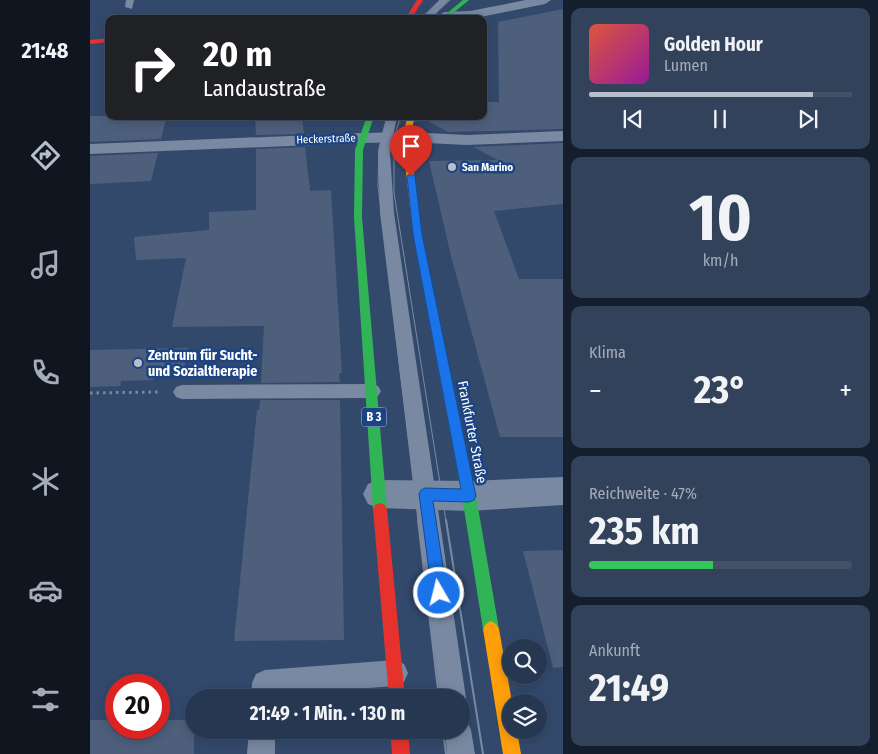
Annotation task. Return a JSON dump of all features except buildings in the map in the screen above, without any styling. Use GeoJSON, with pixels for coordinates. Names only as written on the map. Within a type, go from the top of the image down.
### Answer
{"type":"FeatureCollection","features":[{"type":"Feature","properties":{"kind":"main road"},"geometry":{"type":"LineString","coordinates":[[411,15],[420,0]]}},
{"type":"Feature","properties":{"kind":"main road"},"geometry":{"type":"LineString","coordinates":[[447,15],[466,0]]}},
{"type":"Feature","properties":{"kind":"main road"},"geometry":{"type":"LineString","coordinates":[[90,42],[105,40]]}},
{"type":"Feature","properties":{"kind":"main road","name":"B 3"},"geometry":{"type":"LineString","coordinates":[[370,120],[359,150],[358,217],[386,592],[396,685]]}},
{"type":"Feature","properties":{"kind":"main road","name":"Frankfurter Straße"},"geometry":{"type":"LineString","coordinates":[[411,120],[406,137],[417,234],[469,496],[512,754]]}},
{"type":"Feature","properties":{"kind":"main road"},"geometry":{"type":"LineString","coordinates":[[400,739],[401,754]]}},
{"type":"Feature","properties":{"kind":"street"},"geometry":{"type":"LineString","coordinates":[[463,15],[546,0]]}},
{"type":"Feature","properties":{"kind":"street","name":"Heckerstraße"},"geometry":{"type":"LineString","coordinates":[[90,149],[386,137],[467,140],[563,136]]}},
{"type":"Feature","properties":{"kind":"street"},"geometry":{"type":"LineString","coordinates":[[379,494],[469,496],[563,490]]}},
{"type":"Feature","properties":{"kind":"lane"},"geometry":{"type":"LineString","coordinates":[[426,15],[445,0]]}},
{"type":"Feature","properties":{"kind":"lane"},"geometry":{"type":"LineString","coordinates":[[391,120],[383,159],[387,213],[453,689]]}},
{"type":"Feature","properties":{"kind":"lane"},"geometry":{"type":"LineString","coordinates":[[182,392],[372,391]]}},
{"type":"Feature","properties":{"kind":"lane"},"geometry":{"type":"LineString","coordinates":[[265,689],[265,683],[396,685]]}},
{"type":"Feature","properties":{"kind":"lane"},"geometry":{"type":"LineString","coordinates":[[261,754],[262,739]]}},
{"type":"Feature","properties":{"kind":"lane"},"geometry":{"type":"LineString","coordinates":[[459,739],[461,754]]}},
{"type":"Feature","properties":{"kind":"path"},"geometry":{"type":"LineString","coordinates":[[90,394],[182,392]]}},
{"type":"Feature","properties":{"kind":"tram line"},"geometry":{"type":"LineString","coordinates":[[424,15],[440,0]]}},
{"type":"Feature","properties":{"kind":"tram line"},"geometry":{"type":"LineString","coordinates":[[435,15],[450,0]]}},
{"type":"Feature","properties":{"kind":"tram line"},"geometry":{"type":"LineString","coordinates":[[386,120],[379,148],[378,185],[418,521]]}},
{"type":"Feature","properties":{"kind":"tram line"},"geometry":{"type":"LineString","coordinates":[[400,120],[394,137],[394,193],[446,521]]}},
{"type":"Feature","properties":{"kind":"tram line"},"geometry":{"type":"LineString","coordinates":[[418,520],[438,689]]}},
{"type":"Feature","properties":{"kind":"tram line"},"geometry":{"type":"LineString","coordinates":[[446,520],[483,754]]}},
{"type":"Feature","properties":{"kind":"tram line"},"geometry":{"type":"LineString","coordinates":[[444,739],[446,754]]}},
{"type":"Feature","properties":{"kind":"traffic: fast"},"geometry":{"type":"LineString","coordinates":[[447,15],[466,0]]}},
{"type":"Feature","properties":{"kind":"traffic: fast"},"geometry":{"type":"LineString","coordinates":[[370,120],[359,150],[358,217],[380,509]]}},
{"type":"Feature","properties":{"kind":"traffic: fast"},"geometry":{"type":"LineString","coordinates":[[453,416],[469,496],[491,629]]}},
{"type":"Feature","properties":{"kind":"traffic: slow"},"geometry":{"type":"LineString","coordinates":[[411,120],[406,137],[417,234],[453,416]]}},
{"type":"Feature","properties":{"kind":"traffic: slow"},"geometry":{"type":"LineString","coordinates":[[491,629],[512,754]]}},
{"type":"Feature","properties":{"kind":"traffic: jam"},"geometry":{"type":"LineString","coordinates":[[411,15],[420,0]]}},
{"type":"Feature","properties":{"kind":"traffic: jam"},"geometry":{"type":"LineString","coordinates":[[90,42],[105,40]]}},
{"type":"Feature","properties":{"kind":"traffic: jam"},"geometry":{"type":"LineString","coordinates":[[380,509],[396,689]]}},
{"type":"Feature","properties":{"kind":"traffic: jam"},"geometry":{"type":"LineString","coordinates":[[400,739],[401,754]]}},
{"type":"Feature","properties":{"kind":"place","name":"San Marino"},"geometry":{"type":"Point","coordinates":[452,167]}},
{"type":"Feature","properties":{"kind":"place","name":"Zentrum für Sucht- und Sozialtherapie"},"geometry":{"type":"Point","coordinates":[138,363]}},
{"type":"Feature","properties":{"kind":"route"},"geometry":{"type":"LineString","coordinates":[[411,176],[417,234],[469,496],[425,494],[439,593]]}}]}
